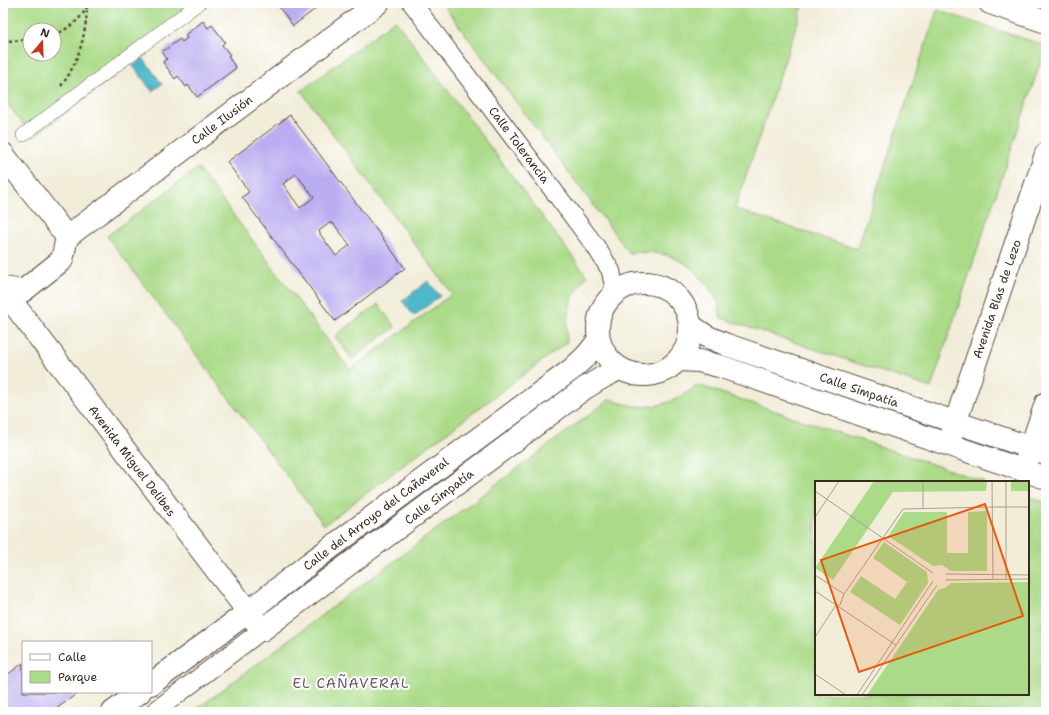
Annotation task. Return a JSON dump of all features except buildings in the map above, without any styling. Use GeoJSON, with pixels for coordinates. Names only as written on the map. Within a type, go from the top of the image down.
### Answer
{"type":"FeatureCollection","features":[{"type":"Feature","properties":{"kind":"main road","name":"Calle Ilusión"},"geometry":{"type":"LineString","coordinates":[[67,237],[378,3]]}},
{"type":"Feature","properties":{"kind":"main road"},"geometry":{"type":"LineString","coordinates":[[990,3],[1046,22]]}},
{"type":"Feature","properties":{"kind":"main road"},"geometry":{"type":"LineString","coordinates":[[3,154],[67,237],[62,260],[23,291],[3,289]]}},
{"type":"Feature","properties":{"kind":"main road","name":"Avenida Blas de Lezo"},"geometry":{"type":"LineString","coordinates":[[948,444],[1046,154]]}},
{"type":"Feature","properties":{"kind":"main road"},"geometry":{"type":"LineString","coordinates":[[646,283],[667,289],[683,304],[688,314],[690,325],[690,338],[686,349],[679,360],[671,367],[651,375],[640,376],[619,369],[610,362],[598,341],[598,320],[601,310],[607,300],[614,293],[624,287],[635,284],[646,283]]}},
{"type":"Feature","properties":{"kind":"main road","name":"Avenida Miguel Delibes"},"geometry":{"type":"LineString","coordinates":[[3,289],[262,630]]}},
{"type":"Feature","properties":{"kind":"main road","name":"Calle Simpatía"},"geometry":{"type":"LineString","coordinates":[[690,325],[706,336],[727,345],[1038,450]]}},
{"type":"Feature","properties":{"kind":"main road","name":"Calle del Arroyo del Cañaveral"},"geometry":{"type":"LineString","coordinates":[[152,683],[248,612],[310,563],[571,370],[586,356],[598,341]]}},
{"type":"Feature","properties":{"kind":"main road","name":"Calle Simpatía"},"geometry":{"type":"LineString","coordinates":[[679,360],[699,361],[719,366],[1046,478]]}},
{"type":"Feature","properties":{"kind":"main road","name":"Calle Simpatía"},"geometry":{"type":"LineString","coordinates":[[262,630],[585,388],[619,369]]}},
{"type":"Feature","properties":{"kind":"main road"},"geometry":{"type":"LineString","coordinates":[[1023,470],[1038,450],[1046,403]]}},
{"type":"Feature","properties":{"kind":"main road"},"geometry":{"type":"LineString","coordinates":[[113,712],[139,693]]}},
{"type":"Feature","properties":{"kind":"street"},"geometry":{"type":"LineString","coordinates":[[23,136],[198,3]]}},
{"type":"Feature","properties":{"kind":"street","name":"Calle Tolerancia"},"geometry":{"type":"LineString","coordinates":[[412,3],[596,247],[611,271],[614,293]]}},
{"type":"Feature","properties":{"kind":"street"},"geometry":{"type":"LineString","coordinates":[[154,712],[262,630]]}},
{"type":"Feature","properties":{"kind":"path"},"geometry":{"type":"LineString","coordinates":[[62,32],[78,21],[89,3]]}},
{"type":"Feature","properties":{"kind":"path"},"geometry":{"type":"LineString","coordinates":[[60,87],[73,68],[79,51],[87,20],[87,8]]}},
{"type":"Feature","properties":{"kind":"path"},"geometry":{"type":"LineString","coordinates":[[3,41],[22,40]]}},
{"type":"Feature","properties":{"kind":"green space"},"geometry":{"type":"Polygon","coordinates":[[[3,3],[211,3],[33,137],[3,98],[3,3]]]}},
{"type":"Feature","properties":{"kind":"green space"},"geometry":{"type":"Polygon","coordinates":[[[442,3],[804,3],[735,209],[857,249],[937,10],[1046,46],[931,388],[721,318],[718,302],[708,286],[696,272],[683,262],[667,255],[649,252],[629,253],[442,3]]]}},
{"type":"Feature","properties":{"kind":"green space"},"geometry":{"type":"Polygon","coordinates":[[[395,20],[587,276],[572,299],[568,314],[567,342],[324,525],[107,236],[198,168],[350,370],[452,294],[301,91],[395,20]]]}},
{"type":"Feature","properties":{"kind":"green space"},"geometry":{"type":"Polygon","coordinates":[[[378,304],[395,327],[352,359],[335,336],[378,304]]]}},
{"type":"Feature","properties":{"kind":"green space"},"geometry":{"type":"Polygon","coordinates":[[[698,385],[982,481],[815,481],[815,695],[1029,695],[1029,496],[1046,503],[1046,712],[193,712],[610,399],[634,406],[645,407],[667,403],[698,385]]]}},
{"type":"Feature","properties":{"kind":"water"},"geometry":{"type":"Polygon","coordinates":[[[143,58],[162,84],[152,91],[133,66],[143,58]]]}},
{"type":"Feature","properties":{"kind":"water"},"geometry":{"type":"Polygon","coordinates":[[[428,281],[440,296],[414,316],[402,301],[428,281]]]}},
{"type":"Feature","properties":{"kind":"district","name":"EL CAÑAVERAL"},"geometry":{"type":"Point","coordinates":[351,683]}}]}
